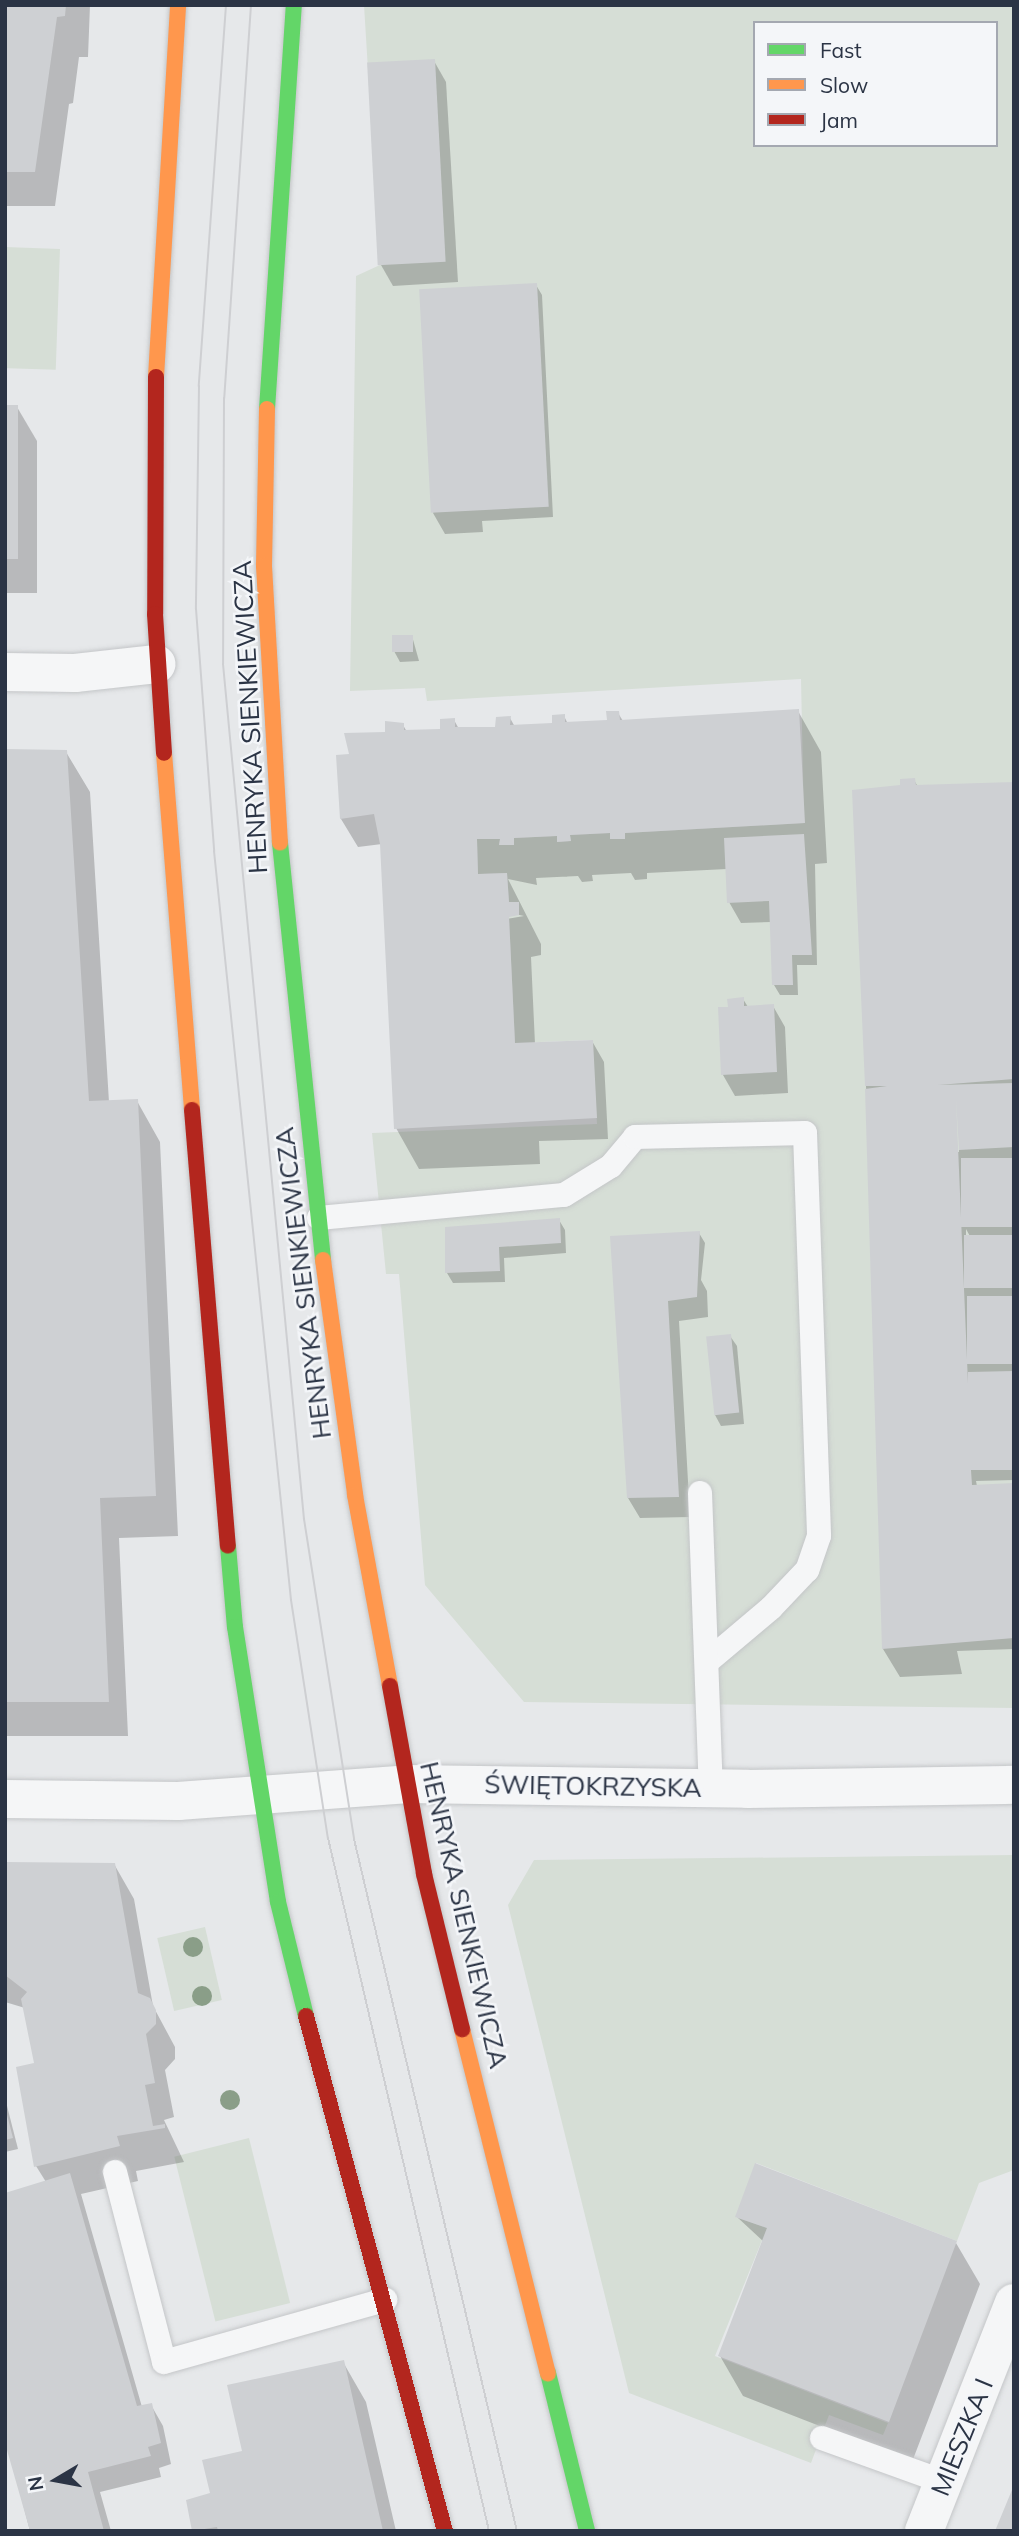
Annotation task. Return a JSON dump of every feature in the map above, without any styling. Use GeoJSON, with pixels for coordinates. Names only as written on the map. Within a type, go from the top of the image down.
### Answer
{"type":"FeatureCollection","features":[{"type":"Feature","properties":{"kind":"street"},"geometry":{"type":"LineString","coordinates":[[178,5],[154,415],[158,664],[235,1626],[259,1796],[278,1902],[333,2129],[385,2300],[444,2531]]}},
{"type":"Feature","properties":{"kind":"street","name":"HENRYKA SIENKIEWICZA"},"geometry":{"type":"LineString","coordinates":[[293,5],[265,445],[264,566],[279,838],[342,1417],[424,1874],[587,2531]]}},
{"type":"Feature","properties":{"kind":"street"},"geometry":{"type":"LineString","coordinates":[[5,672],[75,673],[158,664]]}},
{"type":"Feature","properties":{"kind":"street","name":"ŚWIĘTOKRZYSKA"},"geometry":{"type":"LineString","coordinates":[[5,1799],[178,1801],[408,1784],[711,1788],[1014,1785]]}},
{"type":"Feature","properties":{"kind":"street","name":"MIESZKA I"},"geometry":{"type":"LineString","coordinates":[[924,2531],[1014,2303]]}},
{"type":"Feature","properties":{"kind":"lane"},"geometry":{"type":"LineString","coordinates":[[319,1218],[564,1195],[611,1166],[635,1137],[805,1133],[819,1536],[807,1570],[771,1608],[708,1661]]}},
{"type":"Feature","properties":{"kind":"lane"},"geometry":{"type":"LineString","coordinates":[[700,1493],[711,1788]]}},
{"type":"Feature","properties":{"kind":"lane"},"geometry":{"type":"LineString","coordinates":[[115,2172],[164,2362],[385,2300]]}},
{"type":"Feature","properties":{"kind":"lane"},"geometry":{"type":"LineString","coordinates":[[822,2438],[944,2482]]}},
{"type":"Feature","properties":{"kind":"shaded area"},"geometry":{"type":"Polygon","coordinates":[[[364,5],[1014,5],[1014,1708],[524,1702],[425,1585],[399,1274],[386,1274],[372,1133],[597,1124],[592,1040],[515,1043],[509,917],[519,902],[509,902],[507,873],[478,874],[477,839],[500,839],[499,845],[514,845],[514,838],[557,836],[557,842],[571,841],[570,835],[610,833],[610,839],[625,839],[625,833],[804,823],[801,679],[427,701],[425,688],[350,691],[356,276],[380,265],[364,5]]]}},
{"type":"Feature","properties":{"kind":"shaded area"},"geometry":{"type":"Polygon","coordinates":[[[5,247],[60,249],[56,370],[5,368],[5,247]]]}},
{"type":"Feature","properties":{"kind":"shaded area"},"geometry":{"type":"Polygon","coordinates":[[[1014,1855],[1014,2170],[979,2183],[957,2241],[756,2163],[736,2217],[767,2228],[715,2356],[888,2423],[883,2435],[829,2415],[811,2463],[629,2393],[508,1905],[534,1860],[1014,1855]]]}},
{"type":"Feature","properties":{"kind":"shaded area"},"geometry":{"type":"Polygon","coordinates":[[[205,1927],[222,2000],[174,2011],[157,1938],[205,1927]]]}},
{"type":"Feature","properties":{"kind":"shaded area"},"geometry":{"type":"Polygon","coordinates":[[[249,2138],[290,2303],[215,2322],[174,2157],[249,2138]]]}},
{"type":"Feature","properties":{"kind":"building"},"geometry":{"type":"Polygon","coordinates":[[[5,5],[66,5],[65,16],[57,17],[35,172],[5,172],[5,5]]]}},
{"type":"Feature","properties":{"kind":"building"},"geometry":{"type":"Polygon","coordinates":[[[435,59],[446,262],[378,265],[367,63],[435,59]]]}},
{"type":"Feature","properties":{"kind":"building"},"geometry":{"type":"Polygon","coordinates":[[[537,283],[549,507],[431,513],[419,289],[537,283]]]}},
{"type":"Feature","properties":{"kind":"building"},"geometry":{"type":"Polygon","coordinates":[[[5,405],[18,405],[18,559],[5,559],[5,405]]]}},
{"type":"Feature","properties":{"kind":"building"},"geometry":{"type":"Polygon","coordinates":[[[392,635],[413,635],[413,652],[392,652],[392,635]]]}},
{"type":"Feature","properties":{"kind":"building"},"geometry":{"type":"Polygon","coordinates":[[[799,709],[805,823],[625,833],[625,839],[610,839],[610,833],[570,835],[571,841],[557,842],[557,836],[514,838],[514,845],[499,845],[500,839],[477,839],[478,874],[507,873],[509,902],[519,902],[519,915],[509,917],[515,1043],[593,1040],[597,1118],[394,1129],[380,844],[374,814],[340,819],[336,755],[349,754],[344,733],[385,732],[385,721],[404,723],[404,730],[440,729],[440,719],[455,718],[455,727],[495,727],[496,717],[511,716],[510,725],[552,723],[552,715],[565,714],[565,722],[607,720],[606,711],[619,711],[620,720],[799,709]]]}},
{"type":"Feature","properties":{"kind":"building"},"geometry":{"type":"Polygon","coordinates":[[[5,749],[67,750],[89,1101],[138,1099],[156,1496],[100,1498],[109,1702],[5,1702],[5,749]]]}},
{"type":"Feature","properties":{"kind":"building"},"geometry":{"type":"Polygon","coordinates":[[[915,778],[916,785],[1014,782],[1014,1079],[938,1085],[1014,1083],[1014,1147],[959,1150],[956,1099],[968,1383],[968,1372],[1014,1371],[1014,1470],[971,1470],[972,1485],[1014,1483],[1014,1638],[882,1649],[865,1089],[887,1086],[865,1086],[852,790],[900,785],[900,779],[915,778]]]}},
{"type":"Feature","properties":{"kind":"building"},"geometry":{"type":"Polygon","coordinates":[[[804,834],[812,955],[792,955],[793,985],[772,985],[769,901],[727,903],[724,838],[804,834]]]}},
{"type":"Feature","properties":{"kind":"building"},"geometry":{"type":"Polygon","coordinates":[[[744,997],[744,1006],[774,1004],[777,1072],[721,1075],[718,1007],[728,1007],[727,999],[744,997]]]}},
{"type":"Feature","properties":{"kind":"building"},"geometry":{"type":"Polygon","coordinates":[[[961,1158],[1014,1158],[1014,1227],[961,1227],[961,1158]]]}},
{"type":"Feature","properties":{"kind":"building"},"geometry":{"type":"Polygon","coordinates":[[[560,1218],[561,1243],[499,1247],[500,1271],[445,1273],[445,1227],[560,1218]]]}},
{"type":"Feature","properties":{"kind":"building"},"geometry":{"type":"Polygon","coordinates":[[[700,1231],[697,1297],[668,1301],[679,1497],[627,1498],[610,1236],[700,1231]]]}},
{"type":"Feature","properties":{"kind":"building"},"geometry":{"type":"Polygon","coordinates":[[[964,1235],[1014,1235],[1014,1288],[964,1288],[964,1235]]]}},
{"type":"Feature","properties":{"kind":"building"},"geometry":{"type":"Polygon","coordinates":[[[967,1296],[1014,1296],[1014,1364],[967,1364],[967,1296]]]}},
{"type":"Feature","properties":{"kind":"building"},"geometry":{"type":"Polygon","coordinates":[[[731,1334],[739,1413],[714,1415],[706,1337],[731,1334]]]}},
{"type":"Feature","properties":{"kind":"building"},"geometry":{"type":"Polygon","coordinates":[[[5,1862],[115,1863],[138,1993],[150,1998],[156,2010],[156,2024],[146,2034],[155,2083],[145,2085],[153,2126],[165,2124],[165,2128],[117,2136],[120,2146],[34,2167],[16,2067],[34,2063],[21,1999],[27,1992],[5,1975],[5,1862]]]}},
{"type":"Feature","properties":{"kind":"building"},"geometry":{"type":"Polygon","coordinates":[[[5,2107],[13,2138],[5,2140],[5,2107]]]}},
{"type":"Feature","properties":{"kind":"building"},"geometry":{"type":"Polygon","coordinates":[[[755,2163],[957,2241],[889,2422],[718,2356],[767,2228],[735,2217],[755,2163]]]}},
{"type":"Feature","properties":{"kind":"building"},"geometry":{"type":"Polygon","coordinates":[[[70,2173],[137,2406],[152,2403],[161,2443],[148,2447],[151,2456],[88,2472],[104,2531],[30,2531],[5,2443],[5,2193],[70,2173]]]}},
{"type":"Feature","properties":{"kind":"building"},"geometry":{"type":"Polygon","coordinates":[[[344,2360],[383,2531],[218,2531],[217,2527],[192,2531],[186,2500],[210,2493],[202,2460],[242,2451],[227,2385],[344,2360]]]}},
{"type":"Feature","properties":{"kind":"building"},"geometry":{"type":"Polygon","coordinates":[[[1014,2485],[1014,2531],[995,2531],[1014,2485]]]}},
{"type":"Feature","properties":{"kind":"tram line"},"geometry":{"type":"LineString","coordinates":[[226,5],[199,386],[196,609],[214,851],[291,1600],[328,1838],[489,2531]]}},
{"type":"Feature","properties":{"kind":"tram line"},"geometry":{"type":"LineString","coordinates":[[251,5],[224,398],[223,664],[304,1519],[354,1839],[517,2531]]}},
{"type":"Feature","properties":{"kind":"traffic: fast"},"geometry":{"type":"LineString","coordinates":[[267,409],[294,5]]}},
{"type":"Feature","properties":{"kind":"traffic: fast"},"geometry":{"type":"LineString","coordinates":[[280,843],[323,1260]]}},
{"type":"Feature","properties":{"kind":"traffic: fast"},"geometry":{"type":"LineString","coordinates":[[228,1546],[235,1627],[278,1902],[306,2016]]}},
{"type":"Feature","properties":{"kind":"traffic: fast"},"geometry":{"type":"LineString","coordinates":[[548,2373],[587,2531]]}},
{"type":"Feature","properties":{"kind":"traffic: slow"},"geometry":{"type":"LineString","coordinates":[[156,377],[178,5]]}},
{"type":"Feature","properties":{"kind":"traffic: slow"},"geometry":{"type":"LineString","coordinates":[[267,409],[264,566],[280,843]]}},
{"type":"Feature","properties":{"kind":"traffic: slow"},"geometry":{"type":"LineString","coordinates":[[164,753],[192,1110]]}},
{"type":"Feature","properties":{"kind":"traffic: slow"},"geometry":{"type":"LineString","coordinates":[[323,1260],[355,1495],[390,1686]]}},
{"type":"Feature","properties":{"kind":"traffic: slow"},"geometry":{"type":"LineString","coordinates":[[462,2029],[548,2373]]}},
{"type":"Feature","properties":{"kind":"traffic: jam"},"geometry":{"type":"LineString","coordinates":[[156,377],[155,614],[164,753]]}},
{"type":"Feature","properties":{"kind":"traffic: jam"},"geometry":{"type":"LineString","coordinates":[[192,1110],[228,1546]]}},
{"type":"Feature","properties":{"kind":"traffic: jam"},"geometry":{"type":"LineString","coordinates":[[390,1686],[424,1874],[462,2029]]}},
{"type":"Feature","properties":{"kind":"traffic: jam"},"geometry":{"type":"LineString","coordinates":[[306,2016],[445,2531]]}}]}
